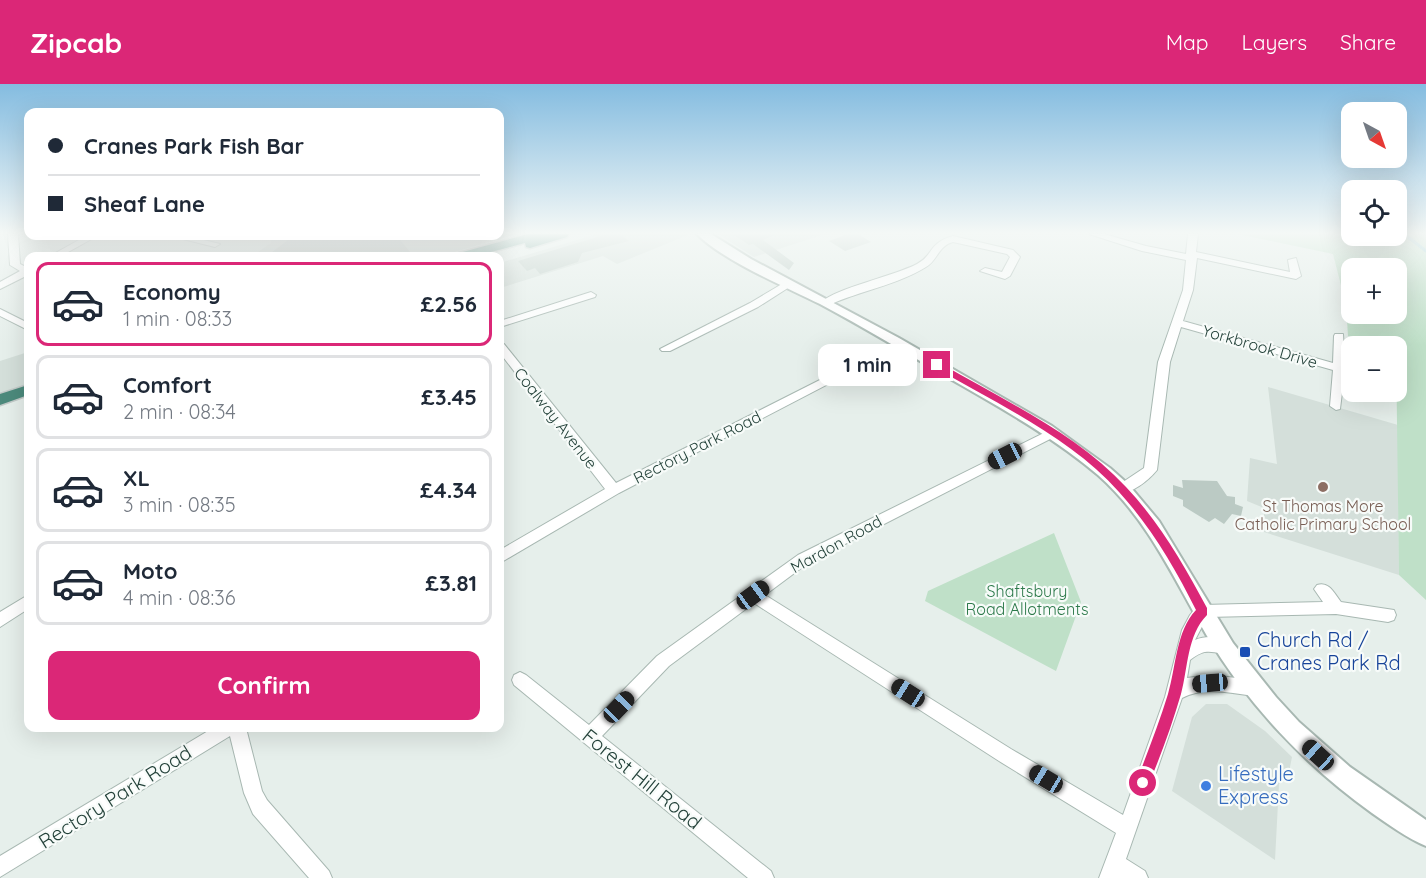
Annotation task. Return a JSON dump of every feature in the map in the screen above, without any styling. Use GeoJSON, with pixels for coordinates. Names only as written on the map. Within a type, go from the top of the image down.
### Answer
{"type":"FeatureCollection","features":[{"type":"Feature","properties":{"kind":"highway"},"geometry":{"type":"LineString","coordinates":[[0,400],[24,391]]}},
{"type":"Feature","properties":{"kind":"highway"},"geometry":{"type":"LineString","coordinates":[[0,411],[24,402]]}},
{"type":"Feature","properties":{"kind":"street"},"geometry":{"type":"LineString","coordinates":[[765,271],[898,343],[1052,433],[1084,455],[1122,489],[1174,556],[1224,646],[1254,688],[1302,741],[1351,785],[1383,809],[1426,834]]}},
{"type":"Feature","properties":{"kind":"street"},"geometry":{"type":"LineString","coordinates":[[825,303],[907,271]]}},
{"type":"Feature","properties":{"kind":"street"},"geometry":{"type":"LineString","coordinates":[[985,271],[1005,276],[1008,271]]}},
{"type":"Feature","properties":{"kind":"street"},"geometry":{"type":"LineString","coordinates":[[1122,489],[1142,478],[1150,470],[1164,362],[1188,290],[1190,271]]}},
{"type":"Feature","properties":{"kind":"street"},"geometry":{"type":"LineString","coordinates":[[1270,271],[1296,276],[1295,271]]}},
{"type":"Feature","properties":{"kind":"street"},"geometry":{"type":"LineString","coordinates":[[0,286],[24,274]]}},
{"type":"Feature","properties":{"kind":"street"},"geometry":{"type":"LineString","coordinates":[[666,349],[754,305],[787,284]]}},
{"type":"Feature","properties":{"kind":"street"},"geometry":{"type":"LineString","coordinates":[[504,323],[591,295]]}},
{"type":"Feature","properties":{"kind":"street"},"geometry":{"type":"LineString","coordinates":[[0,312],[24,325]]}},
{"type":"Feature","properties":{"kind":"street","name":"Yorkbrook Drive"},"geometry":{"type":"LineString","coordinates":[[1178,323],[1339,368],[1336,405]]}},
{"type":"Feature","properties":{"kind":"street"},"geometry":{"type":"LineString","coordinates":[[1339,336],[1339,368]]}},
{"type":"Feature","properties":{"kind":"street","name":"Rectory Park Road"},"geometry":{"type":"LineString","coordinates":[[504,555],[614,490],[898,343]]}},
{"type":"Feature","properties":{"kind":"street","name":"Coalway Avenue"},"geometry":{"type":"LineString","coordinates":[[504,351],[614,490]]}},
{"type":"Feature","properties":{"kind":"street","name":"Mardon Road"},"geometry":{"type":"LineString","coordinates":[[589,737],[663,661],[803,559],[1052,433]]}},
{"type":"Feature","properties":{"kind":"street"},"geometry":{"type":"LineString","coordinates":[[1322,590],[1336,608]]}},
{"type":"Feature","properties":{"kind":"street"},"geometry":{"type":"LineString","coordinates":[[753,595],[1005,755],[1126,828]]}},
{"type":"Feature","properties":{"kind":"street"},"geometry":{"type":"LineString","coordinates":[[0,620],[24,604]]}},
{"type":"Feature","properties":{"kind":"street"},"geometry":{"type":"LineString","coordinates":[[1138,878],[1112,871],[1175,693],[1182,658],[1194,620],[1203,611],[1336,608],[1382,618]]}},
{"type":"Feature","properties":{"kind":"street"},"geometry":{"type":"LineString","coordinates":[[1182,658],[1197,644],[1207,641],[1224,646]]}},
{"type":"Feature","properties":{"kind":"street","name":"Forest Hill Road"},"geometry":{"type":"LineString","coordinates":[[520,680],[765,878]]}},
{"type":"Feature","properties":{"kind":"street"},"geometry":{"type":"LineString","coordinates":[[1175,693],[1192,684],[1210,683],[1254,688]]}},
{"type":"Feature","properties":{"kind":"street","name":"Rectory Park Road"},"geometry":{"type":"LineString","coordinates":[[1,866],[221,732]]}},
{"type":"Feature","properties":{"kind":"street"},"geometry":{"type":"LineString","coordinates":[[238,732],[253,793],[260,807],[322,878]]}},
{"type":"Feature","properties":{"kind":"shaded area"},"geometry":{"type":"Polygon","coordinates":[[[504,271],[555,271],[504,287],[504,271]]]}},
{"type":"Feature","properties":{"kind":"shaded area"},"geometry":{"type":"Polygon","coordinates":[[[24,353],[24,386],[0,395],[0,361],[24,353]]]}},
{"type":"Feature","properties":{"kind":"shaded area","name":"St Thomas More Catholic Primary School"},"geometry":{"type":"Polygon","coordinates":[[[1268,387],[1398,425],[1399,575],[1264,532],[1264,508],[1247,501],[1250,458],[1277,464],[1268,387]]]}},
{"type":"Feature","properties":{"kind":"shaded area"},"geometry":{"type":"Polygon","coordinates":[[[1206,704],[1227,704],[1265,731],[1292,757],[1289,772],[1279,784],[1275,860],[1172,791],[1192,717],[1206,704]]]}},
{"type":"Feature","properties":{"kind":"green space"},"geometry":{"type":"Polygon","coordinates":[[[1337,271],[1341,271],[1341,285],[1337,271]]]}},
{"type":"Feature","properties":{"kind":"green space"},"geometry":{"type":"Polygon","coordinates":[[[1407,271],[1426,271],[1426,600],[1399,575],[1397,402],[1407,402],[1407,336],[1348,336],[1347,324],[1407,324],[1407,271]]]}},
{"type":"Feature","properties":{"kind":"green space","name":"Shaftsbury Road Allotments"},"geometry":{"type":"Polygon","coordinates":[[[1054,533],[1081,602],[1056,671],[925,601],[928,591],[1054,533]]]}},
{"type":"Feature","properties":{"kind":"building"},"geometry":{"type":"Polygon","coordinates":[[[1182,480],[1217,481],[1227,496],[1235,497],[1235,504],[1243,507],[1241,516],[1232,514],[1224,524],[1215,518],[1209,522],[1183,506],[1183,500],[1173,496],[1173,485],[1183,488],[1182,480]]]}},
{"type":"Feature","properties":{"kind":"place","name":"St Thomas More Catholic Primary School"},"geometry":{"type":"Point","coordinates":[1323,487]}},
{"type":"Feature","properties":{"kind":"place","name":"Church Rd / Cranes Park Rd"},"geometry":{"type":"Point","coordinates":[1245,652]}},
{"type":"Feature","properties":{"kind":"place","name":"Lifestyle Express"},"geometry":{"type":"Point","coordinates":[1206,786]}},
{"type":"Feature","properties":{"kind":"route"},"geometry":{"type":"LineString","coordinates":[[937,365],[1052,433],[1084,455],[1122,489],[1174,556],[1203,611],[1194,620],[1182,658],[1175,693],[1143,783]]}}]}
